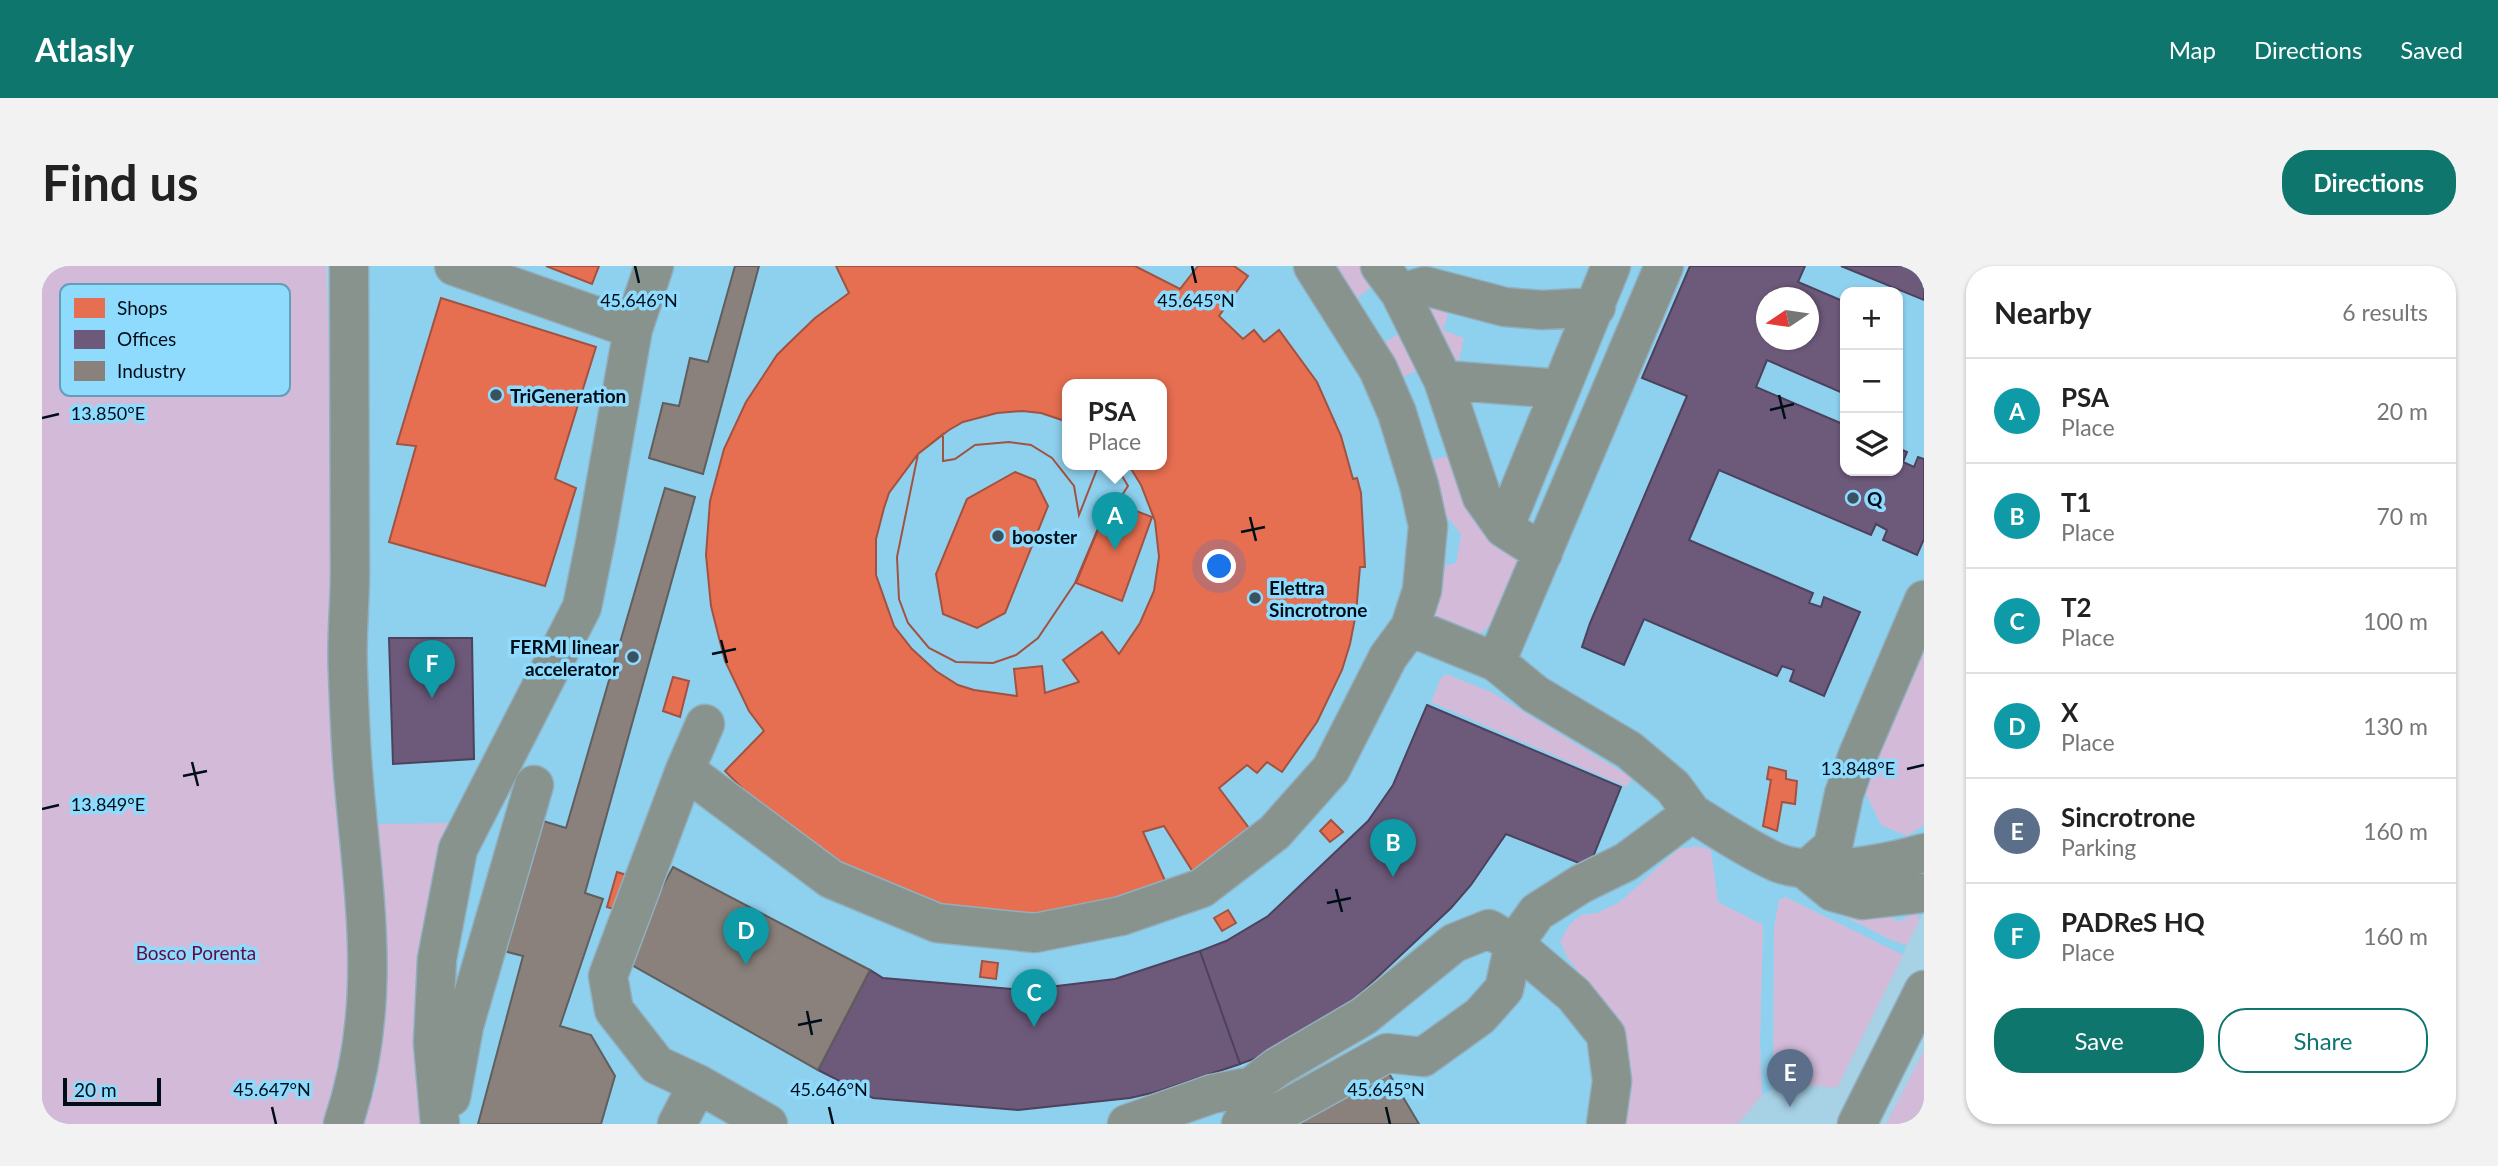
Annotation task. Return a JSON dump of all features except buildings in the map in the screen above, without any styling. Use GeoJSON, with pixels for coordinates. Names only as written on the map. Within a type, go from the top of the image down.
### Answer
{"type":"FeatureCollection","features":[{"type":"Feature","properties":{"kind":"street"},"geometry":{"type":"LineString","coordinates":[[343,1124],[365,1035],[369,977],[367,909],[352,757],[347,669],[350,589],[349,266]]}},
{"type":"Feature","properties":{"kind":"street"},"geometry":{"type":"LineString","coordinates":[[454,266],[633,329]]}},
{"type":"Feature","properties":{"kind":"street"},"geometry":{"type":"LineString","coordinates":[[440,1124],[433,1043],[437,959],[458,849],[582,607],[633,329],[654,266]]}},
{"type":"Feature","properties":{"kind":"street"},"geometry":{"type":"LineString","coordinates":[[685,770],[831,879],[937,923],[1035,933],[1121,916],[1202,888],[1275,832],[1331,769],[1388,657],[1410,627],[1422,590],[1428,526],[1419,485],[1397,413],[1378,369],[1312,266]]}},
{"type":"Feature","properties":{"kind":"street"},"geometry":{"type":"LineString","coordinates":[[1504,528],[1611,266]]}},
{"type":"Feature","properties":{"kind":"street"},"geometry":{"type":"LineString","coordinates":[[1496,662],[1664,266]]}},
{"type":"Feature","properties":{"kind":"street"},"geometry":{"type":"LineString","coordinates":[[1390,280],[1425,286],[1505,307],[1542,310],[1596,307]]}},
{"type":"Feature","properties":{"kind":"street"},"geometry":{"type":"LineString","coordinates":[[1390,280],[1443,380],[1482,497],[1504,528],[1544,553]]}},
{"type":"Feature","properties":{"kind":"street"},"geometry":{"type":"LineString","coordinates":[[1443,380],[1561,389]]}},
{"type":"Feature","properties":{"kind":"street"},"geometry":{"type":"LineString","coordinates":[[1806,870],[1833,846],[1844,794],[1857,757],[1924,600]]}},
{"type":"Feature","properties":{"kind":"street"},"geometry":{"type":"LineString","coordinates":[[1410,627],[1496,662],[1535,694],[1629,750],[1673,787],[1692,813],[1777,863],[1806,870],[1860,867],[1924,852]]}},
{"type":"Feature","properties":{"kind":"street"},"geometry":{"type":"LineString","coordinates":[[705,724],[685,770],[608,976],[614,1010],[657,1065],[698,1084],[768,1124]]}},
{"type":"Feature","properties":{"kind":"street"},"geometry":{"type":"LineString","coordinates":[[446,1124],[464,1026],[534,785]]}},
{"type":"Feature","properties":{"kind":"street"},"geometry":{"type":"LineString","coordinates":[[1127,1124],[1212,1094],[1254,1109],[1387,1053],[1423,1057],[1480,1016],[1504,989],[1514,944],[1536,912],[1581,884],[1626,862],[1692,813]]}},
{"type":"Feature","properties":{"kind":"street"},"geometry":{"type":"LineString","coordinates":[[1806,870],[1833,892],[1862,900],[1924,893]]}},
{"type":"Feature","properties":{"kind":"street"},"geometry":{"type":"LineString","coordinates":[[1254,1109],[1278,1067],[1364,1016],[1454,943],[1489,929],[1514,944],[1574,995],[1605,1035],[1612,1081],[1606,1124]]}},
{"type":"Feature","properties":{"kind":"street"},"geometry":{"type":"LineString","coordinates":[[455,1124],[473,1091],[508,963]]}},
{"type":"Feature","properties":{"kind":"street"},"geometry":{"type":"LineString","coordinates":[[1857,1124],[1924,990]]}},
{"type":"Feature","properties":{"kind":"street"},"geometry":{"type":"LineString","coordinates":[[677,1124],[698,1084]]}},
{"type":"Feature","properties":{"kind":"shaded area"},"geometry":{"type":"Polygon","coordinates":[[[364,266],[1924,266],[1924,644],[1907,836],[1924,825],[1924,910],[1919,921],[1918,910],[1900,921],[1889,915],[1820,904],[1893,941],[1907,945],[1903,955],[1786,897],[1774,927],[1773,1089],[1762,1095],[1760,1041],[1763,925],[1717,902],[1710,850],[1678,849],[1620,902],[1597,913],[1581,915],[1607,1009],[1619,1124],[425,1124],[415,1054],[415,985],[451,824],[377,824],[363,600],[364,266]]]}},
{"type":"Feature","properties":{"kind":"green space","name":"Bosco Porenta"},"geometry":{"type":"Polygon","coordinates":[[[42,266],[326,266],[352,988],[326,1124],[42,1124],[42,266]]]}},
{"type":"Feature","properties":{"kind":"green space"},"geometry":{"type":"Polygon","coordinates":[[[1325,266],[1361,266],[1374,285],[1356,299],[1382,344],[1405,330],[1422,368],[1399,379],[1429,461],[1451,455],[1524,559],[1503,606],[1488,627],[1479,634],[1460,638],[1431,633],[1432,578],[1447,565],[1456,563],[1461,534],[1435,502],[1325,266]]]}},
{"type":"Feature","properties":{"kind":"green space"},"geometry":{"type":"Polygon","coordinates":[[[1428,307],[1450,307],[1443,330],[1464,338],[1458,364],[1454,363],[1428,307]]]}},
{"type":"Feature","properties":{"kind":"green space"},"geometry":{"type":"Polygon","coordinates":[[[1924,644],[1924,825],[1907,836],[1881,825],[1863,788],[1924,644]]]}},
{"type":"Feature","properties":{"kind":"green space"},"geometry":{"type":"Polygon","coordinates":[[[1446,674],[1491,692],[1632,778],[1627,787],[1431,702],[1441,678],[1446,674]]]}},
{"type":"Feature","properties":{"kind":"green space"},"geometry":{"type":"Polygon","coordinates":[[[452,823],[415,985],[415,1054],[425,1124],[361,1124],[377,1085],[384,922],[377,824],[452,823]]]}},
{"type":"Feature","properties":{"kind":"green space"},"geometry":{"type":"Polygon","coordinates":[[[1698,846],[1711,850],[1718,902],[1763,925],[1760,1041],[1762,1095],[1738,1124],[1619,1124],[1607,1009],[1567,957],[1560,941],[1570,924],[1581,915],[1597,913],[1620,902],[1678,849],[1698,846]]]}},
{"type":"Feature","properties":{"kind":"green space"},"geometry":{"type":"Polygon","coordinates":[[[1785,897],[1903,955],[1837,1088],[1792,1083],[1773,1089],[1774,927],[1779,900],[1785,897]]]}},
{"type":"Feature","properties":{"kind":"green space"},"geometry":{"type":"Polygon","coordinates":[[[1815,901],[1889,915],[1899,921],[1906,919],[1910,912],[1918,910],[1919,921],[1907,945],[1893,941],[1815,901]]]}},
{"type":"Feature","properties":{"kind":"green space"},"geometry":{"type":"Polygon","coordinates":[[[1924,1051],[1924,1124],[1886,1124],[1924,1051]]]}},
{"type":"Feature","properties":{"kind":"place","name":"TriGeneration"},"geometry":{"type":"Point","coordinates":[496,395]}},
{"type":"Feature","properties":{"kind":"place","name":"Q"},"geometry":{"type":"Point","coordinates":[1853,498]}},
{"type":"Feature","properties":{"kind":"place","name":"booster"},"geometry":{"type":"Point","coordinates":[998,536]}},
{"type":"Feature","properties":{"kind":"place","name":"PSA"},"geometry":{"type":"Point","coordinates":[1115,550]}},
{"type":"Feature","properties":{"kind":"place","name":"Elettra Sincrotrone"},"geometry":{"type":"Point","coordinates":[1255,598]}},
{"type":"Feature","properties":{"kind":"place","name":"FERMI linear accelerator"},"geometry":{"type":"Point","coordinates":[633,657]}},
{"type":"Feature","properties":{"kind":"place","name":"PADReS HQ"},"geometry":{"type":"Point","coordinates":[432,698]}},
{"type":"Feature","properties":{"kind":"place","name":"T1"},"geometry":{"type":"Point","coordinates":[1393,877]}},
{"type":"Feature","properties":{"kind":"place","name":"X"},"geometry":{"type":"Point","coordinates":[746,965]}},
{"type":"Feature","properties":{"kind":"place","name":"T2"},"geometry":{"type":"Point","coordinates":[1034,1027]}},
{"type":"Feature","properties":{"kind":"place","name":"Sincrotrone"},"geometry":{"type":"Point","coordinates":[1790,1107]}}]}
